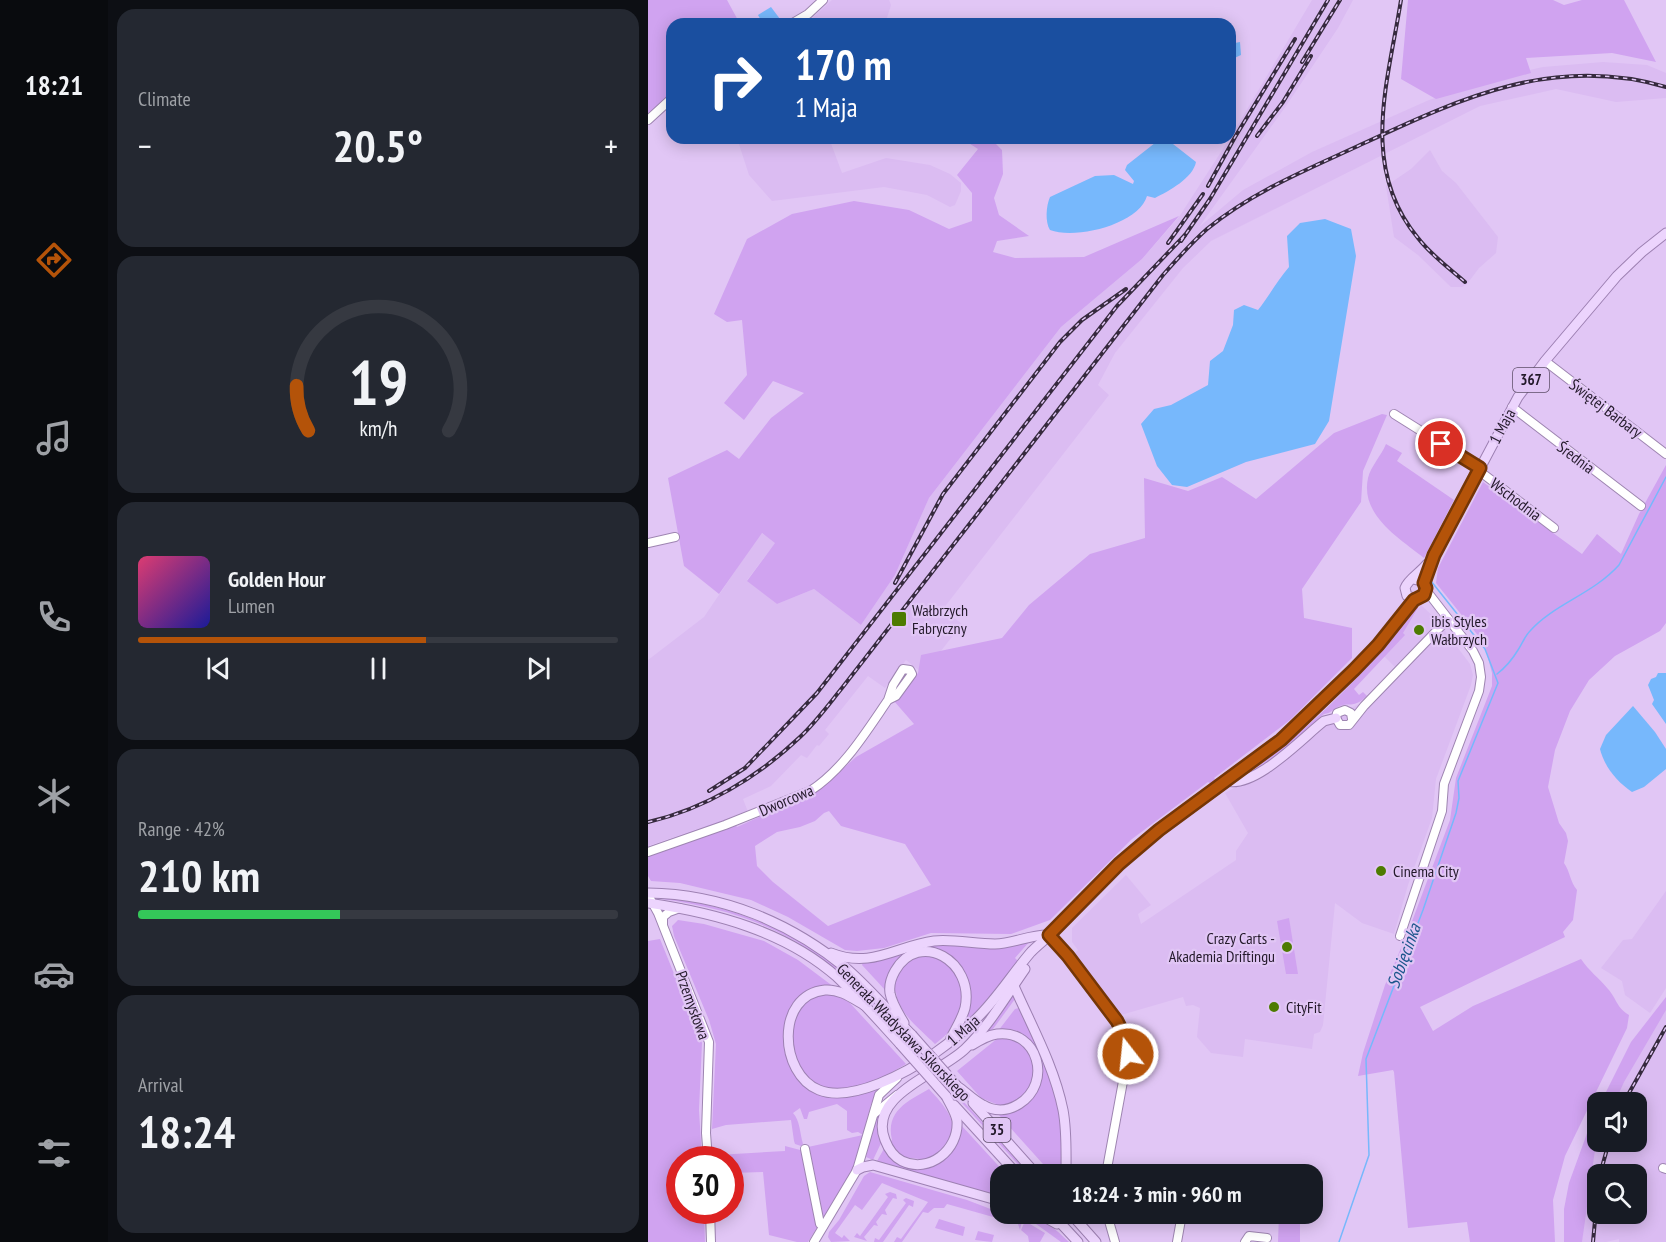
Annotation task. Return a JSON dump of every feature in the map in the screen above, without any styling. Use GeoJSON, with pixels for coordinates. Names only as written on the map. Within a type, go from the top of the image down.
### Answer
{"type":"FeatureCollection","features":[{"type":"Feature","properties":{"kind":"main road","name":"1 Maja"},"geometry":{"type":"LineString","coordinates":[[1413,579],[1434,555],[1512,408],[1545,361],[1621,272],[1666,233]]}},
{"type":"Feature","properties":{"kind":"main road","name":"1 Maja"},"geometry":{"type":"LineString","coordinates":[[1425,586],[1434,555]]}},
{"type":"Feature","properties":{"kind":"main road"},"geometry":{"type":"LineString","coordinates":[[1413,579],[1419,579],[1425,586]]}},
{"type":"Feature","properties":{"kind":"main road","name":"367"},"geometry":{"type":"LineString","coordinates":[[1413,579],[1407,582],[1405,588],[1413,598],[1424,595],[1425,586]]}},
{"type":"Feature","properties":{"kind":"main road","name":"1 Maja"},"geometry":{"type":"LineString","coordinates":[[900,1076],[949,1043],[977,1019],[1031,952],[1119,864],[1159,830],[1288,733],[1358,666],[1388,632],[1413,598]]}},
{"type":"Feature","properties":{"kind":"main road"},"geometry":{"type":"LineString","coordinates":[[1226,781],[1233,783],[1261,772],[1324,721],[1336,718]]}},
{"type":"Feature","properties":{"kind":"main road","name":"Generała Władysława Sikorskiego"},"geometry":{"type":"LineString","coordinates":[[648,894],[676,894],[706,898],[755,913],[790,930],[817,947],[854,976],[912,1035],[1027,1164]]}},
{"type":"Feature","properties":{"kind":"main road","name":"Generała Władysława Sikorskiego"},"geometry":{"type":"LineString","coordinates":[[651,904],[680,908],[754,928],[788,943],[820,964],[864,1005],[1008,1164]]}},
{"type":"Feature","properties":{"kind":"main road","name":"1 Maja"},"geometry":{"type":"LineString","coordinates":[[899,1093],[934,1072],[964,1049],[1001,1005],[1049,935]]}},
{"type":"Feature","properties":{"kind":"main road"},"geometry":{"type":"LineString","coordinates":[[817,947],[842,957],[872,958],[935,941],[995,944],[1049,935]]}},
{"type":"Feature","properties":{"kind":"main road"},"geometry":{"type":"LineString","coordinates":[[912,1035],[891,996],[891,981],[903,961],[914,954],[931,952],[956,965],[966,986],[965,1009],[949,1043]]}},
{"type":"Feature","properties":{"kind":"main road"},"geometry":{"type":"LineString","coordinates":[[1014,986],[1056,1082],[1063,1111],[1066,1164]]}},
{"type":"Feature","properties":{"kind":"main road"},"geometry":{"type":"LineString","coordinates":[[864,1005],[845,993],[837,991],[819,991],[807,996],[798,1006],[789,1023],[788,1046],[793,1063],[803,1079],[811,1085],[822,1091],[838,1093],[864,1089],[886,1079],[900,1076]]}},
{"type":"Feature","properties":{"kind":"main road"},"geometry":{"type":"LineString","coordinates":[[957,1086],[983,1105],[995,1109],[1010,1109],[1029,1096],[1038,1080],[1038,1064],[1032,1050],[1020,1039],[1010,1035],[989,1036],[964,1049]]}},
{"type":"Feature","properties":{"kind":"main road"},"geometry":{"type":"LineString","coordinates":[[899,1093],[883,1116],[881,1123],[883,1137],[895,1156],[902,1161],[919,1165],[942,1157],[956,1135],[957,1119],[946,1096]]}},
{"type":"Feature","properties":{"kind":"main road"},"geometry":{"type":"LineString","coordinates":[[857,1170],[873,1165],[990,1198]]}},
{"type":"Feature","properties":{"kind":"main road"},"geometry":{"type":"LineString","coordinates":[[1064,1224],[1078,1242]]}},
{"type":"Feature","properties":{"kind":"main road"},"geometry":{"type":"LineString","coordinates":[[1081,1224],[1096,1242]]}},
{"type":"Feature","properties":{"kind":"street"},"geometry":{"type":"LineString","coordinates":[[801,18],[824,0]]}},
{"type":"Feature","properties":{"kind":"street"},"geometry":{"type":"LineString","coordinates":[[648,120],[666,104]]}},
{"type":"Feature","properties":{"kind":"street","name":"Świętej Barbary"},"geometry":{"type":"LineString","coordinates":[[1545,361],[1666,454]]}},
{"type":"Feature","properties":{"kind":"street","name":"Średnia"},"geometry":{"type":"LineString","coordinates":[[1512,408],[1641,506]]}},
{"type":"Feature","properties":{"kind":"street","name":"Wschodnia"},"geometry":{"type":"LineString","coordinates":[[1394,414],[1479,469],[1554,528]]}},
{"type":"Feature","properties":{"kind":"street"},"geometry":{"type":"LineString","coordinates":[[648,543],[675,537]]}},
{"type":"Feature","properties":{"kind":"street"},"geometry":{"type":"LineString","coordinates":[[1400,936],[1442,811],[1444,784],[1479,691],[1481,676],[1479,663],[1473,651],[1425,586]]}},
{"type":"Feature","properties":{"kind":"street"},"geometry":{"type":"LineString","coordinates":[[1413,598],[1424,600],[1442,611]]}},
{"type":"Feature","properties":{"kind":"street"},"geometry":{"type":"LineString","coordinates":[[1350,715],[1364,706],[1448,619]]}},
{"type":"Feature","properties":{"kind":"street","name":"Dworcowa"},"geometry":{"type":"LineString","coordinates":[[648,852],[725,825],[816,788],[844,760],[888,700],[896,696],[912,674]]}},
{"type":"Feature","properties":{"kind":"street"},"geometry":{"type":"LineString","coordinates":[[1340,711],[1350,715],[1349,725],[1344,726],[1338,723],[1336,718],[1340,711]]}},
{"type":"Feature","properties":{"kind":"street","name":"Przemysłowa"},"geometry":{"type":"LineString","coordinates":[[648,894],[708,1042],[707,1146]]}},
{"type":"Feature","properties":{"kind":"street"},"geometry":{"type":"LineString","coordinates":[[662,926],[663,917],[680,908]]}},
{"type":"Feature","properties":{"kind":"street"},"geometry":{"type":"LineString","coordinates":[[1049,935],[1109,1010],[1126,1039],[1128,1054],[1108,1164]]}},
{"type":"Feature","properties":{"kind":"street","name":"1 Maja"},"geometry":{"type":"LineString","coordinates":[[818,1241],[823,1226],[857,1170],[864,1153],[879,1095],[900,1076]]}},
{"type":"Feature","properties":{"kind":"street","name":"1 Maja"},"geometry":{"type":"LineString","coordinates":[[873,1115],[899,1093]]}},
{"type":"Feature","properties":{"kind":"street"},"geometry":{"type":"LineString","coordinates":[[805,1149],[820,1224],[823,1226]]}},
{"type":"Feature","properties":{"kind":"street"},"geometry":{"type":"LineString","coordinates":[[710,1224],[711,1242]]}},
{"type":"Feature","properties":{"kind":"street"},"geometry":{"type":"LineString","coordinates":[[1110,1224],[1115,1242]]}},
{"type":"Feature","properties":{"kind":"street"},"geometry":{"type":"LineString","coordinates":[[1177,1242],[1180,1224]]}},
{"type":"Feature","properties":{"kind":"street"},"geometry":{"type":"LineString","coordinates":[[1245,1242],[1249,1236],[1267,1238]]}},
{"type":"Feature","properties":{"kind":"shaded area"},"geometry":{"type":"Polygon","coordinates":[[[648,0],[727,0],[737,18],[666,18],[666,98],[648,115],[648,0]]]}},
{"type":"Feature","properties":{"kind":"shaded area"},"geometry":{"type":"Polygon","coordinates":[[[832,0],[889,0],[891,5],[887,18],[812,18],[832,0]]]}},
{"type":"Feature","properties":{"kind":"shaded area"},"geometry":{"type":"Polygon","coordinates":[[[1312,0],[1353,0],[1338,28],[1286,106],[1199,227],[1243,190],[1312,152],[1429,100],[1495,78],[1543,67],[1603,62],[1647,65],[1666,73],[1666,98],[1616,102],[1556,89],[1480,106],[1211,241],[1183,268],[1115,353],[1098,385],[1109,395],[943,609],[962,624],[930,665],[920,671],[906,660],[885,688],[868,676],[825,730],[829,734],[807,758],[801,755],[771,786],[743,799],[748,812],[648,846],[648,660],[704,617],[761,533],[776,542],[747,580],[777,604],[814,589],[861,625],[895,575],[929,498],[1061,327],[1142,259],[1179,217],[1226,144],[1236,144],[1236,128],[1312,0]]]}},
{"type":"Feature","properties":{"kind":"shaded area"},"geometry":{"type":"Polygon","coordinates":[[[1408,0],[1553,0],[1564,5],[1582,0],[1624,0],[1656,62],[1612,53],[1526,58],[1531,73],[1436,99],[1401,79],[1408,0]]]}},
{"type":"Feature","properties":{"kind":"shaded area"},"geometry":{"type":"Polygon","coordinates":[[[739,144],[831,144],[842,173],[886,158],[930,165],[950,174],[961,183],[961,191],[955,205],[950,207],[927,195],[884,187],[772,201],[749,175],[739,144]]]}},
{"type":"Feature","properties":{"kind":"shaded area"},"geometry":{"type":"Polygon","coordinates":[[[970,144],[996,144],[1002,150],[1003,174],[994,198],[999,215],[1029,236],[997,241],[993,252],[1015,258],[1084,257],[1179,216],[1142,259],[1061,327],[929,498],[895,575],[861,625],[814,589],[777,604],[747,581],[775,543],[762,533],[719,594],[684,566],[668,478],[727,450],[739,459],[771,418],[804,393],[773,381],[744,420],[724,403],[747,375],[742,320],[727,322],[714,314],[747,239],[792,214],[854,201],[909,210],[949,229],[972,221],[972,193],[957,175],[978,149],[970,144]]]}},
{"type":"Feature","properties":{"kind":"shaded area"},"geometry":{"type":"Polygon","coordinates":[[[1430,150],[1442,171],[1456,183],[1498,237],[1496,253],[1462,287],[1451,287],[1418,255],[1394,237],[1386,186],[1411,169],[1430,150]]]}},
{"type":"Feature","properties":{"kind":"shaded area"},"geometry":{"type":"Polygon","coordinates":[[[1382,414],[1387,415],[1363,471],[1361,502],[1302,589],[1304,618],[1352,628],[1352,658],[1290,720],[1214,778],[1216,780],[1211,784],[1208,782],[1132,839],[1050,920],[1011,934],[931,933],[884,948],[845,950],[788,917],[751,900],[680,883],[651,881],[648,876],[648,847],[732,817],[737,827],[819,790],[856,757],[914,724],[894,701],[918,673],[921,655],[1002,638],[1029,605],[1090,554],[1145,538],[1144,478],[1188,491],[1222,477],[1256,499],[1334,433],[1382,414]],[[829,811],[815,821],[777,832],[755,846],[757,866],[773,882],[828,926],[931,885],[905,844],[841,826],[829,811]]]}},
{"type":"Feature","properties":{"kind":"shaded area"},"geometry":{"type":"Polygon","coordinates":[[[1386,444],[1402,453],[1397,461],[1454,500],[1424,558],[1393,534],[1370,503],[1367,491],[1368,478],[1386,444]]]}},
{"type":"Feature","properties":{"kind":"shaded area"},"geometry":{"type":"Polygon","coordinates":[[[1666,465],[1666,623],[1660,631],[1615,656],[1589,680],[1570,711],[1555,750],[1548,787],[1559,823],[1568,841],[1564,863],[1577,890],[1573,920],[1563,932],[1565,937],[1420,1007],[1433,1031],[1473,1006],[1581,959],[1629,1015],[1627,1028],[1596,1092],[1587,1092],[1587,1111],[1565,1156],[1553,1200],[1555,1242],[1470,1242],[1467,1222],[1408,1228],[1394,1072],[1393,1070],[1358,1076],[1385,985],[1408,932],[1450,820],[1456,778],[1492,686],[1492,673],[1484,643],[1436,583],[1438,568],[1483,482],[1582,554],[1597,534],[1621,554],[1639,514],[1666,465]]]}},
{"type":"Feature","properties":{"kind":"shaded area"},"geometry":{"type":"Polygon","coordinates":[[[1416,604],[1418,608],[1403,633],[1405,635],[1354,689],[1359,695],[1363,692],[1367,696],[1358,703],[1342,705],[1324,714],[1261,770],[1248,774],[1301,732],[1350,685],[1385,646],[1416,604]]]}},
{"type":"Feature","properties":{"kind":"shaded area"},"geometry":{"type":"Polygon","coordinates":[[[1421,605],[1437,620],[1470,664],[1473,675],[1471,685],[1436,779],[1432,818],[1408,885],[1394,934],[1362,923],[1335,903],[1323,1025],[1320,1032],[1314,1034],[1312,1049],[1245,1039],[1243,1057],[1211,1053],[1197,1037],[1200,1008],[1193,1005],[1186,1006],[1183,997],[1121,1015],[1073,955],[1078,950],[1072,942],[1072,928],[1126,875],[1151,905],[1138,914],[1141,924],[1236,860],[1236,851],[1248,833],[1225,793],[1259,778],[1347,708],[1367,700],[1396,668],[1384,656],[1421,605]]]}},
{"type":"Feature","properties":{"kind":"shaded area"},"geometry":{"type":"Polygon","coordinates":[[[1666,891],[1666,988],[1650,1013],[1625,995],[1622,981],[1601,968],[1623,940],[1632,939],[1666,891]]]}},
{"type":"Feature","properties":{"kind":"shaded area"},"geometry":{"type":"Polygon","coordinates":[[[662,897],[738,914],[785,933],[829,960],[857,984],[906,1038],[904,1039],[848,979],[806,947],[761,924],[738,916],[662,899],[662,897]]]}},
{"type":"Feature","properties":{"kind":"shaded area","name":"Crazy Carts - Akademia Driftingu"},"geometry":{"type":"Polygon","coordinates":[[[1289,918],[1298,974],[1286,974],[1277,921],[1289,918]]]}},
{"type":"Feature","properties":{"kind":"shaded area"},"geometry":{"type":"Polygon","coordinates":[[[678,920],[704,924],[764,941],[798,960],[834,987],[809,991],[784,1039],[786,1053],[815,1092],[882,1085],[871,1104],[864,1136],[852,1175],[822,1221],[808,1147],[863,1135],[847,1130],[847,1111],[837,1104],[809,1112],[807,1119],[804,1119],[800,1108],[793,1113],[800,1127],[803,1144],[801,1146],[795,1144],[791,1120],[726,1125],[712,1129],[716,1044],[709,1020],[674,936],[672,926],[678,920]]]}},
{"type":"Feature","properties":{"kind":"shaded area"},"geometry":{"type":"Polygon","coordinates":[[[660,939],[702,1043],[699,1110],[701,1146],[666,1146],[666,1224],[704,1224],[705,1242],[648,1242],[648,941],[660,939]]]}},
{"type":"Feature","properties":{"kind":"shaded area"},"geometry":{"type":"Polygon","coordinates":[[[1030,941],[1015,958],[1018,961],[966,1023],[964,976],[962,968],[950,956],[906,955],[886,991],[862,965],[863,962],[878,961],[925,946],[1030,941]]]}},
{"type":"Feature","properties":{"kind":"shaded area"},"geometry":{"type":"Polygon","coordinates":[[[925,955],[941,959],[954,971],[960,985],[962,1000],[955,1024],[935,1044],[906,1014],[896,992],[893,992],[896,978],[902,968],[912,960],[925,955]]]}},
{"type":"Feature","properties":{"kind":"shaded area"},"geometry":{"type":"Polygon","coordinates":[[[824,993],[842,997],[849,1002],[906,1064],[868,1084],[848,1090],[827,1089],[816,1085],[806,1077],[795,1056],[792,1030],[800,1008],[824,993]]]}},
{"type":"Feature","properties":{"kind":"shaded area"},"geometry":{"type":"Polygon","coordinates":[[[1013,993],[1015,999],[993,1029],[987,1032],[1013,993]]]}},
{"type":"Feature","properties":{"kind":"shaded area"},"geometry":{"type":"Polygon","coordinates":[[[1666,997],[1666,1010],[1620,1092],[1606,1092],[1631,1042],[1666,997]]]}},
{"type":"Feature","properties":{"kind":"shaded area"},"geometry":{"type":"Polygon","coordinates":[[[1666,1007],[1666,1242],[1619,1242],[1619,1239],[1606,1242],[1582,1242],[1587,1168],[1587,1224],[1647,1224],[1647,1164],[1589,1164],[1594,1152],[1647,1152],[1647,1092],[1618,1092],[1666,1007]]]}},
{"type":"Feature","properties":{"kind":"shaded area"},"geometry":{"type":"Polygon","coordinates":[[[1019,1008],[1049,1068],[1063,1131],[1064,1164],[1043,1164],[999,1115],[1014,1110],[1028,1101],[1038,1089],[1041,1081],[1042,1073],[1035,1049],[998,1031],[1015,1009],[1019,1008]]]}},
{"type":"Feature","properties":{"kind":"shaded area"},"geometry":{"type":"Polygon","coordinates":[[[1003,1037],[1019,1042],[1033,1058],[1034,1078],[1023,1097],[1008,1105],[996,1106],[981,1098],[957,1071],[998,1038],[1003,1037]]]}},
{"type":"Feature","properties":{"kind":"shaded area"},"geometry":{"type":"Polygon","coordinates":[[[929,1089],[950,1116],[952,1139],[943,1151],[927,1160],[903,1157],[890,1144],[892,1121],[900,1108],[929,1089]]]}},
{"type":"Feature","properties":{"kind":"shaded area"},"geometry":{"type":"Polygon","coordinates":[[[954,1091],[1020,1164],[1018,1164],[952,1092],[954,1091]]]}},
{"type":"Feature","properties":{"kind":"shaded area"},"geometry":{"type":"Polygon","coordinates":[[[881,1110],[882,1141],[873,1160],[866,1157],[874,1122],[881,1110]]]}},
{"type":"Feature","properties":{"kind":"shaded area"},"geometry":{"type":"Polygon","coordinates":[[[961,1125],[997,1164],[990,1164],[990,1194],[877,1161],[885,1147],[892,1157],[934,1164],[961,1125]]]}},
{"type":"Feature","properties":{"kind":"shaded area"},"geometry":{"type":"Polygon","coordinates":[[[1587,1133],[1587,1152],[1595,1152],[1593,1164],[1587,1164],[1587,1207],[1582,1242],[1564,1242],[1564,1209],[1569,1183],[1587,1133]]]}},
{"type":"Feature","properties":{"kind":"shaded area"},"geometry":{"type":"Polygon","coordinates":[[[785,1146],[804,1151],[819,1224],[808,1242],[797,1242],[769,1235],[763,1172],[744,1173],[744,1153],[785,1151],[785,1146]]]}},
{"type":"Feature","properties":{"kind":"shaded area"},"geometry":{"type":"Polygon","coordinates":[[[870,1172],[967,1200],[990,1209],[990,1216],[947,1204],[944,1208],[934,1208],[928,1213],[923,1212],[902,1242],[894,1242],[897,1237],[901,1239],[928,1202],[882,1183],[862,1210],[855,1205],[835,1233],[842,1238],[844,1235],[850,1241],[831,1242],[828,1237],[829,1232],[839,1220],[864,1176],[870,1172]]]}},
{"type":"Feature","properties":{"kind":"shaded area"},"geometry":{"type":"Polygon","coordinates":[[[890,1192],[896,1194],[897,1199],[893,1198],[885,1210],[887,1215],[882,1214],[876,1222],[878,1226],[874,1225],[864,1237],[867,1241],[854,1237],[857,1233],[860,1236],[888,1197],[885,1194],[890,1192]]]}},
{"type":"Feature","properties":{"kind":"shaded area"},"geometry":{"type":"Polygon","coordinates":[[[906,1198],[914,1201],[913,1207],[909,1205],[883,1242],[874,1242],[875,1238],[879,1240],[906,1203],[903,1200],[906,1198]]]}},
{"type":"Feature","properties":{"kind":"shaded area"},"geometry":{"type":"Polygon","coordinates":[[[939,1219],[965,1227],[963,1236],[935,1228],[939,1219]]]}},
{"type":"Feature","properties":{"kind":"shaded area"},"geometry":{"type":"Polygon","coordinates":[[[1024,1224],[1030,1224],[1045,1233],[1040,1242],[1029,1242],[1028,1236],[1021,1230],[1024,1224]]]}},
{"type":"Feature","properties":{"kind":"shaded area"},"geometry":{"type":"Polygon","coordinates":[[[1036,1224],[1048,1224],[1069,1242],[1061,1242],[1036,1224]]]}},
{"type":"Feature","properties":{"kind":"shaded area"},"geometry":{"type":"Polygon","coordinates":[[[1279,1224],[1300,1224],[1300,1242],[1278,1242],[1279,1224]]]}},
{"type":"Feature","properties":{"kind":"shaded area"},"geometry":{"type":"Polygon","coordinates":[[[978,1231],[994,1235],[992,1242],[975,1240],[978,1231]]]}},
{"type":"Feature","properties":{"kind":"water"},"geometry":{"type":"Polygon","coordinates":[[[771,7],[779,18],[760,18],[758,15],[771,7]]]}},
{"type":"Feature","properties":{"kind":"water"},"geometry":{"type":"Polygon","coordinates":[[[1240,42],[1241,55],[1236,57],[1236,43],[1240,42]]]}},
{"type":"Feature","properties":{"kind":"water"},"geometry":{"type":"Polygon","coordinates":[[[1154,144],[1173,144],[1196,162],[1194,168],[1180,183],[1155,198],[1147,196],[1142,206],[1120,222],[1075,233],[1050,230],[1047,214],[1050,197],[1095,176],[1114,175],[1133,184],[1134,181],[1125,170],[1127,165],[1154,144]]]}},
{"type":"Feature","properties":{"kind":"water"},"geometry":{"type":"Polygon","coordinates":[[[1325,219],[1351,229],[1356,256],[1329,421],[1315,444],[1246,462],[1187,487],[1172,485],[1157,466],[1141,424],[1154,409],[1171,405],[1208,385],[1210,361],[1223,351],[1233,325],[1234,310],[1244,305],[1258,310],[1289,267],[1287,236],[1300,223],[1325,219]]]}},
{"type":"Feature","properties":{"kind":"water"},"geometry":{"type":"Polygon","coordinates":[[[1658,673],[1666,673],[1666,724],[1652,704],[1654,700],[1648,685],[1658,673]]]}},
{"type":"Feature","properties":{"kind":"water"},"geometry":{"type":"Polygon","coordinates":[[[1633,706],[1666,749],[1666,769],[1644,787],[1632,792],[1612,773],[1600,749],[1606,735],[1633,706]]]}},
{"type":"Feature","properties":{"kind":"waterway"},"geometry":{"type":"LineString","coordinates":[[1497,674],[1516,654],[1528,633],[1550,613],[1598,584],[1619,565],[1666,477]]}},
{"type":"Feature","properties":{"kind":"waterway","name":"Sobięcinka"},"geometry":{"type":"LineString","coordinates":[[1339,1242],[1369,1155],[1366,1059],[1423,910],[1456,813],[1459,798],[1458,781],[1498,683],[1485,649],[1431,581]]}},
{"type":"Feature","properties":{"kind":"railway"},"geometry":{"type":"LineString","coordinates":[[1181,241],[1210,199],[1328,0]]}},
{"type":"Feature","properties":{"kind":"railway"},"geometry":{"type":"LineString","coordinates":[[1302,62],[1340,0]]}},
{"type":"Feature","properties":{"kind":"railway"},"geometry":{"type":"LineString","coordinates":[[1401,0],[1382,123],[1383,153],[1389,182],[1400,211],[1418,238],[1434,256],[1465,282]]}},
{"type":"Feature","properties":{"kind":"railway"},"geometry":{"type":"LineString","coordinates":[[1236,135],[1295,39]]}},
{"type":"Feature","properties":{"kind":"railway"},"geometry":{"type":"LineString","coordinates":[[1257,136],[1283,102],[1311,56]]}},
{"type":"Feature","properties":{"kind":"railway"},"geometry":{"type":"LineString","coordinates":[[648,822],[690,809],[730,790],[784,752],[806,731],[842,688],[1163,275],[1195,240],[1224,216],[1261,193],[1319,164],[1433,112],[1507,86],[1545,79],[1584,76],[1624,78],[1666,87]]}},
{"type":"Feature","properties":{"kind":"railway"},"geometry":{"type":"LineString","coordinates":[[1208,186],[1231,144]]}},
{"type":"Feature","properties":{"kind":"railway"},"geometry":{"type":"LineString","coordinates":[[1168,243],[1203,194]]}},
{"type":"Feature","properties":{"kind":"railway"},"geometry":{"type":"LineString","coordinates":[[709,791],[745,768],[817,693],[1117,306],[1185,235]]}},
{"type":"Feature","properties":{"kind":"railway"},"geometry":{"type":"LineString","coordinates":[[895,583],[943,494],[1060,342],[1082,320],[1126,289]]}},
{"type":"Feature","properties":{"kind":"railway"},"geometry":{"type":"LineString","coordinates":[[1630,1092],[1666,1027]]}},
{"type":"Feature","properties":{"kind":"railway"},"geometry":{"type":"LineString","coordinates":[[1603,1164],[1606,1152]]}},
{"type":"Feature","properties":{"kind":"railway"},"geometry":{"type":"LineString","coordinates":[[1593,1242],[1595,1224]]}},
{"type":"Feature","properties":{"kind":"place","name":"Wałbrzych Fabryczny"},"geometry":{"type":"Point","coordinates":[899,619]}},
{"type":"Feature","properties":{"kind":"place","name":"ibis Styles Wałbrzych"},"geometry":{"type":"Point","coordinates":[1419,630]}},
{"type":"Feature","properties":{"kind":"place","name":"Cinema City"},"geometry":{"type":"Point","coordinates":[1381,871]}},
{"type":"Feature","properties":{"kind":"place","name":"Crazy Carts - Akademia Driftingu"},"geometry":{"type":"Point","coordinates":[1287,947]}},
{"type":"Feature","properties":{"kind":"place","name":"CityFit"},"geometry":{"type":"Point","coordinates":[1274,1007]}},
{"type":"Feature","properties":{"kind":"route"},"geometry":{"type":"LineString","coordinates":[[1128,1054],[1126,1039],[1117,1021],[1068,956],[1049,935],[1119,864],[1159,830],[1281,740],[1366,658],[1414,600],[1424,595],[1426,588],[1424,583],[1434,555],[1480,468],[1441,444]]}}]}
